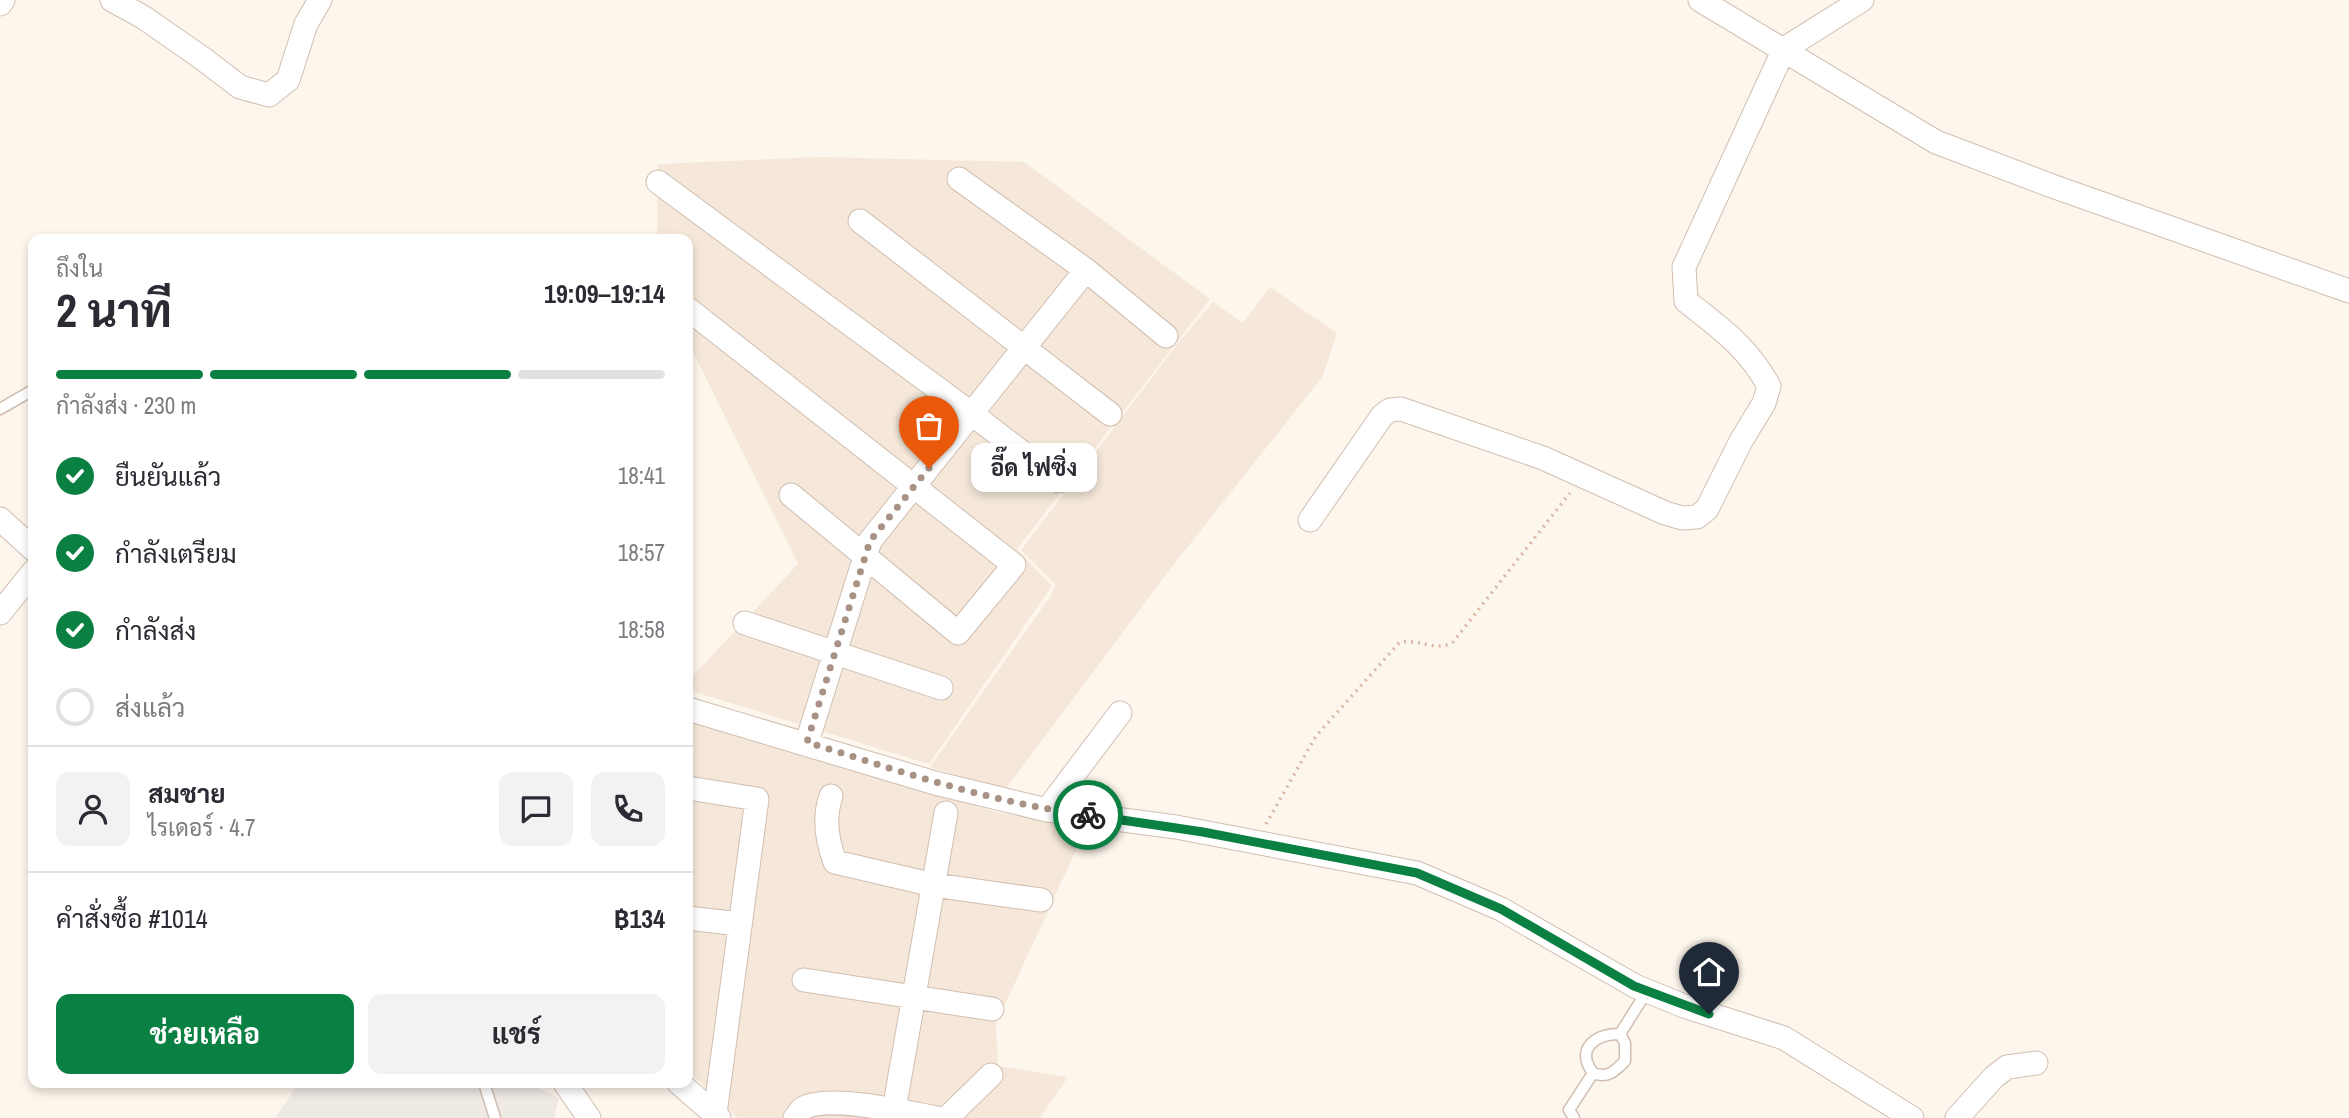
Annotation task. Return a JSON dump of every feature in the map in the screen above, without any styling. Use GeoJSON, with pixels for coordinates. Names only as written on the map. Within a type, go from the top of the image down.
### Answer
{"type":"FeatureCollection","features":[{"type":"Feature","properties":{"kind":"street"},"geometry":{"type":"LineString","coordinates":[[112,0],[153,24],[240,87],[269,95],[288,79],[306,24],[320,0]]}},
{"type":"Feature","properties":{"kind":"street"},"geometry":{"type":"LineString","coordinates":[[1700,0],[1936,142],[2349,291]]}},
{"type":"Feature","properties":{"kind":"street"},"geometry":{"type":"LineString","coordinates":[[1310,520],[1382,416],[1390,410],[1401,409],[1543,458],[1665,513],[1682,518],[1697,517],[1707,509],[1741,441],[1764,403],[1769,386],[1758,366],[1740,344],[1686,301],[1684,267],[1784,49],[1862,0]]}},
{"type":"Feature","properties":{"kind":"street"},"geometry":{"type":"LineString","coordinates":[[959,179],[1086,270],[1166,336]]}},
{"type":"Feature","properties":{"kind":"street"},"geometry":{"type":"LineString","coordinates":[[658,182],[1059,481]]}},
{"type":"Feature","properties":{"kind":"street"},"geometry":{"type":"LineString","coordinates":[[860,221],[1110,414]]}},
{"type":"Feature","properties":{"kind":"street"},"geometry":{"type":"LineString","coordinates":[[807,742],[870,541],[1086,270]]}},
{"type":"Feature","properties":{"kind":"street"},"geometry":{"type":"LineString","coordinates":[[693,313],[1014,565],[958,633],[791,495]]}},
{"type":"Feature","properties":{"kind":"street"},"geometry":{"type":"LineString","coordinates":[[0,519],[28,544]]}},
{"type":"Feature","properties":{"kind":"street"},"geometry":{"type":"LineString","coordinates":[[0,613],[28,578]]}},
{"type":"Feature","properties":{"kind":"street"},"geometry":{"type":"LineString","coordinates":[[745,623],[941,688]]}},
{"type":"Feature","properties":{"kind":"street"},"geometry":{"type":"LineString","coordinates":[[693,710],[807,742],[935,783],[1047,810],[1177,827],[1417,873],[1501,909],[1647,991],[1684,1006],[1784,1038],[1912,1118]]}},
{"type":"Feature","properties":{"kind":"street"},"geometry":{"type":"LineString","coordinates":[[1047,810],[1120,713]]}},
{"type":"Feature","properties":{"kind":"street"},"geometry":{"type":"LineString","coordinates":[[693,789],[757,799],[739,924],[717,1116]]}},
{"type":"Feature","properties":{"kind":"street"},"geometry":{"type":"LineString","coordinates":[[831,796],[827,841],[835,862],[934,885],[1041,900]]}},
{"type":"Feature","properties":{"kind":"street"},"geometry":{"type":"LineString","coordinates":[[894,1111],[946,813]]}},
{"type":"Feature","properties":{"kind":"street"},"geometry":{"type":"LineString","coordinates":[[693,919],[739,924]]}},
{"type":"Feature","properties":{"kind":"street"},"geometry":{"type":"LineString","coordinates":[[804,980],[992,1009]]}},
{"type":"Feature","properties":{"kind":"street"},"geometry":{"type":"LineString","coordinates":[[1957,1118],[1994,1077],[2007,1068],[2036,1063]]}},
{"type":"Feature","properties":{"kind":"street"},"geometry":{"type":"LineString","coordinates":[[947,1118],[991,1075]]}},
{"type":"Feature","properties":{"kind":"street"},"geometry":{"type":"LineString","coordinates":[[568,1088],[589,1118]]}},
{"type":"Feature","properties":{"kind":"street"},"geometry":{"type":"LineString","coordinates":[[685,1088],[717,1116]]}},
{"type":"Feature","properties":{"kind":"street"},"geometry":{"type":"LineString","coordinates":[[795,1118],[802,1109],[820,1104],[846,1104],[937,1118]]}},
{"type":"Feature","properties":{"kind":"lane"},"geometry":{"type":"LineString","coordinates":[[0,409],[28,393]]}},
{"type":"Feature","properties":{"kind":"lane"},"geometry":{"type":"LineString","coordinates":[[1620,1034],[1647,991]]}},
{"type":"Feature","properties":{"kind":"lane"},"geometry":{"type":"LineString","coordinates":[[1608,1034],[1620,1034],[1627,1052],[1625,1061],[1609,1075],[1601,1077],[1593,1073],[1586,1061],[1587,1051],[1593,1040],[1608,1034]]}},
{"type":"Feature","properties":{"kind":"lane"},"geometry":{"type":"LineString","coordinates":[[1573,1118],[1569,1110],[1593,1073]]}},
{"type":"Feature","properties":{"kind":"lane"},"geometry":{"type":"LineString","coordinates":[[486,1088],[495,1118]]}},
{"type":"Feature","properties":{"kind":"path"},"geometry":{"type":"LineString","coordinates":[[1257,842],[1316,736],[1399,643],[1409,640],[1440,647],[1453,642],[1582,475]]}},
{"type":"Feature","properties":{"kind":"shaded area"},"geometry":{"type":"Polygon","coordinates":[[[819,157],[1024,162],[1210,299],[1017,549],[1052,586],[929,764],[693,692],[693,676],[798,564],[693,352],[693,234],[657,234],[658,164],[819,157]]]}},
{"type":"Feature","properties":{"kind":"shaded area"},"geometry":{"type":"Polygon","coordinates":[[[1270,287],[1337,333],[1323,376],[1167,573],[1005,790],[930,767],[1052,594],[1055,584],[1021,550],[1178,343],[1213,302],[1243,323],[1270,287]]]}},
{"type":"Feature","properties":{"kind":"shaded area"},"geometry":{"type":"Polygon","coordinates":[[[693,701],[945,796],[999,813],[1088,824],[996,1024],[998,1066],[1068,1077],[1040,1118],[738,1118],[693,1076],[693,701]]]}},
{"type":"Feature","properties":{"kind":"shaded area"},"geometry":{"type":"Polygon","coordinates":[[[296,1088],[538,1088],[559,1098],[554,1118],[275,1118],[296,1088]]]}},
{"type":"Feature","properties":{"kind":"way so far"},"geometry":{"type":"LineString","coordinates":[[929,468],[870,541],[807,742],[935,783],[1047,810],[1088,815]]}},
{"type":"Feature","properties":{"kind":"place","name":"อี๊ด ไฟซิ่ง"},"geometry":{"type":"Point","coordinates":[929,468]}},
{"type":"Feature","properties":{"kind":"route"},"geometry":{"type":"LineString","coordinates":[[1088,815],[1177,827],[1417,873],[1501,909],[1634,986],[1709,1014]]}}]}
